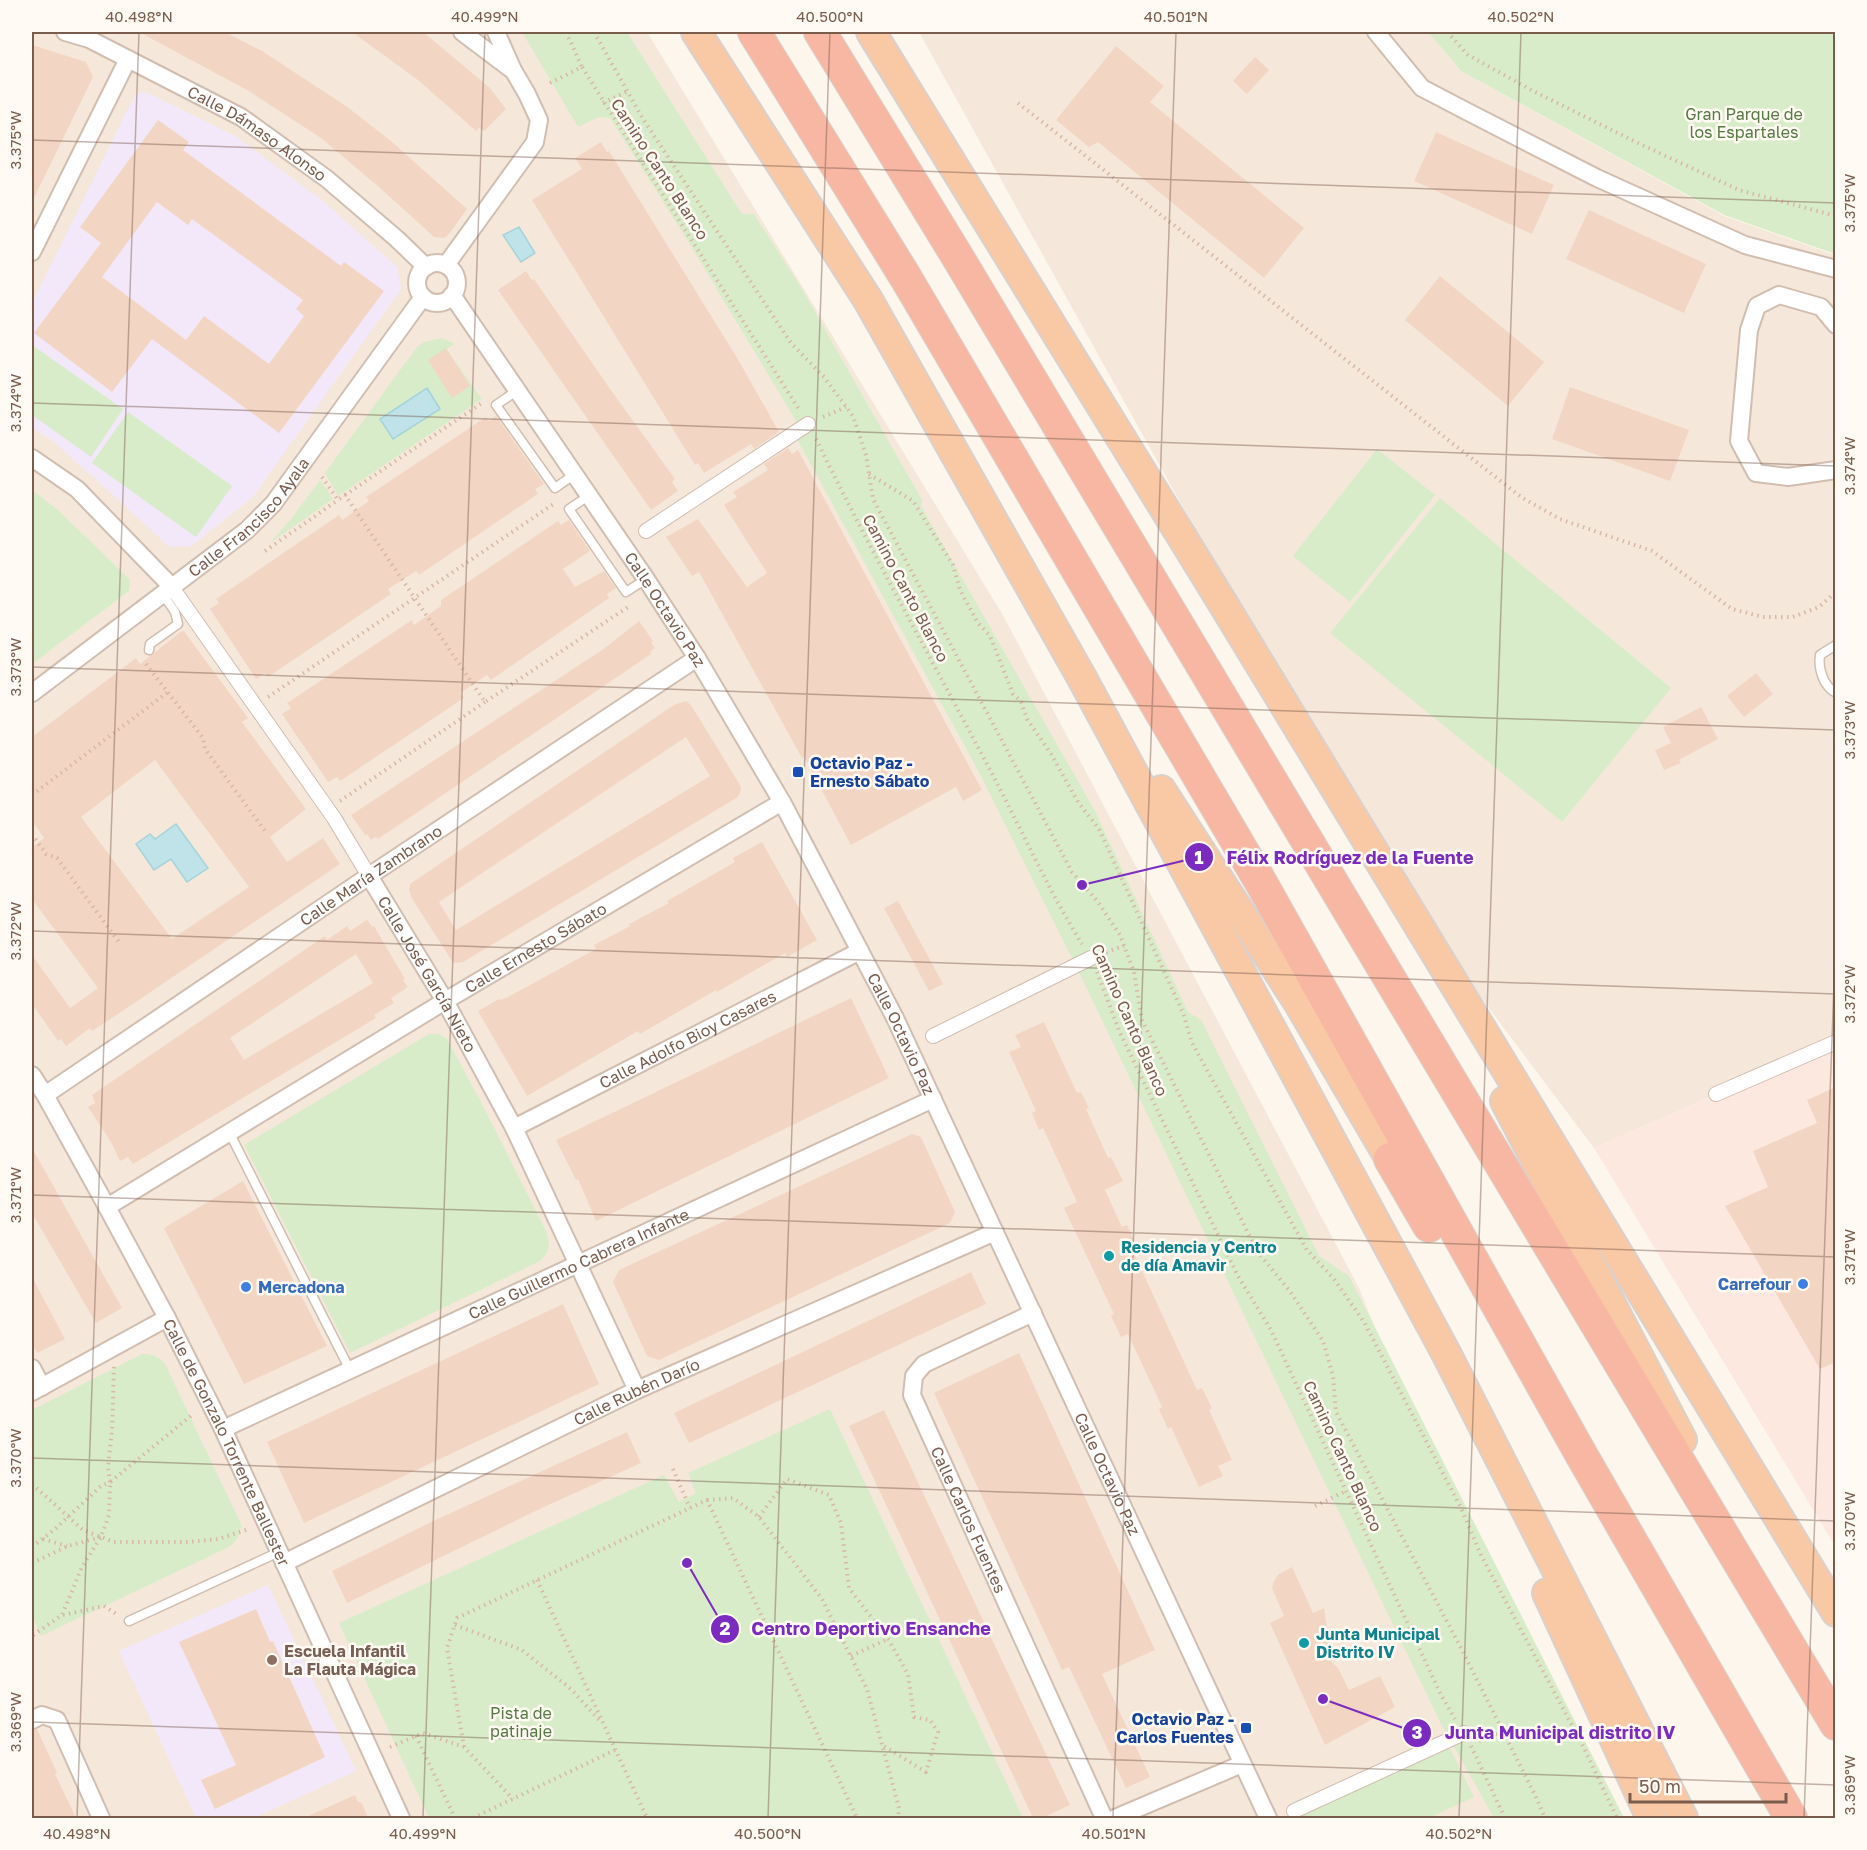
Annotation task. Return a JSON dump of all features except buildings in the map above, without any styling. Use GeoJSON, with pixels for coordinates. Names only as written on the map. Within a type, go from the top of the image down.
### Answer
{"type":"FeatureCollection","features":[{"type":"Feature","properties":{"kind":"highway"},"geometry":{"type":"LineString","coordinates":[[696,32],[868,300],[1082,678],[1446,1353],[1683,1818]]}},
{"type":"Feature","properties":{"kind":"highway"},"geometry":{"type":"LineString","coordinates":[[754,32],[906,278],[1263,886],[1582,1456],[1791,1818]]}},
{"type":"Feature","properties":{"kind":"highway"},"geometry":{"type":"LineString","coordinates":[[820,32],[954,251],[1836,1724]]}},
{"type":"Feature","properties":{"kind":"highway"},"geometry":{"type":"LineString","coordinates":[[871,32],[1836,1612]]}},
{"type":"Feature","properties":{"kind":"highway"},"geometry":{"type":"LineString","coordinates":[[885,32],[990,226]]}},
{"type":"Feature","properties":{"kind":"highway"},"geometry":{"type":"LineString","coordinates":[[1082,678],[1187,828],[1286,982],[1510,1365],[1582,1456]]}},
{"type":"Feature","properties":{"kind":"highway"},"geometry":{"type":"LineString","coordinates":[[1382,866],[1788,1644]]}},
{"type":"Feature","properties":{"kind":"highway"},"geometry":{"type":"LineString","coordinates":[[1446,1353],[1510,1511],[1651,1818]]}},
{"type":"Feature","properties":{"kind":"highway"},"geometry":{"type":"LineString","coordinates":[[1810,1569],[1836,1604]]}},
{"type":"Feature","properties":{"kind":"street","name":"Calle Dámaso Alonso"},"geometry":{"type":"LineString","coordinates":[[65,32],[89,39],[242,117],[327,179],[426,267]]}},
{"type":"Feature","properties":{"kind":"street"},"geometry":{"type":"LineString","coordinates":[[462,32],[513,70]]}},
{"type":"Feature","properties":{"kind":"street"},"geometry":{"type":"LineString","coordinates":[[446,265],[535,142],[539,120],[496,32]]}},
{"type":"Feature","properties":{"kind":"street"},"geometry":{"type":"LineString","coordinates":[[1376,32],[1422,88],[1468,112],[1597,178],[1745,245],[1836,269]]}},
{"type":"Feature","properties":{"kind":"street"},"geometry":{"type":"LineString","coordinates":[[32,252],[128,59]]}},
{"type":"Feature","properties":{"kind":"street"},"geometry":{"type":"LineString","coordinates":[[435,263],[446,265],[456,278],[452,295],[438,302],[423,297],[418,287],[418,276],[426,267],[435,263]]}},
{"type":"Feature","properties":{"kind":"street","name":"Calle Octavio Paz"},"geometry":{"type":"LineString","coordinates":[[452,295],[646,579],[697,658],[782,802],[895,1018],[1268,1818]]}},
{"type":"Feature","properties":{"kind":"street"},"geometry":{"type":"LineString","coordinates":[[1836,325],[1821,307],[1779,295],[1757,306],[1749,330],[1739,441],[1756,472],[1788,477],[1836,470]]}},
{"type":"Feature","properties":{"kind":"street","name":"Calle Francisco Ayala"},"geometry":{"type":"LineString","coordinates":[[32,693],[247,530],[273,504],[423,297]]}},
{"type":"Feature","properties":{"kind":"street"},"geometry":{"type":"LineString","coordinates":[[646,531],[808,424]]}},
{"type":"Feature","properties":{"kind":"street"},"geometry":{"type":"LineString","coordinates":[[32,458],[77,489],[166,590]]}},
{"type":"Feature","properties":{"kind":"street","name":"Calle José García Nieto"},"geometry":{"type":"LineString","coordinates":[[166,590],[328,810],[445,1001],[514,1128],[637,1390]]}},
{"type":"Feature","properties":{"kind":"street","name":"Calle María Zambrano"},"geometry":{"type":"LineString","coordinates":[[45,1095],[697,658]]}},
{"type":"Feature","properties":{"kind":"street","name":"Calle Ernesto Sábato"},"geometry":{"type":"LineString","coordinates":[[107,1208],[445,1001],[782,802]]}},
{"type":"Feature","properties":{"kind":"street","name":"Calle Adolfo Bioy Casares"},"geometry":{"type":"LineString","coordinates":[[514,1128],[860,951]]}},
{"type":"Feature","properties":{"kind":"street"},"geometry":{"type":"LineString","coordinates":[[933,1036],[1091,958]]}},
{"type":"Feature","properties":{"kind":"street"},"geometry":{"type":"LineString","coordinates":[[1716,1094],[1836,1042]]}},
{"type":"Feature","properties":{"kind":"street","name":"Calle de Gonzalo Torrente Ballester"},"geometry":{"type":"LineString","coordinates":[[32,1076],[45,1095],[167,1318],[223,1429],[401,1818]]}},
{"type":"Feature","properties":{"kind":"street","name":"Calle Guillermo Cabrera Infante"},"geometry":{"type":"LineString","coordinates":[[223,1429],[933,1099]]}},
{"type":"Feature","properties":{"kind":"street","name":"Calle Rubén Darío"},"geometry":{"type":"LineString","coordinates":[[281,1557],[637,1390],[995,1232]]}},
{"type":"Feature","properties":{"kind":"street","name":"Calle Carlos Fuentes"},"geometry":{"type":"LineString","coordinates":[[1033,1313],[924,1364],[914,1376],[912,1395],[1104,1818]]}},
{"type":"Feature","properties":{"kind":"street"},"geometry":{"type":"LineString","coordinates":[[32,1368],[37,1390],[167,1318]]}},
{"type":"Feature","properties":{"kind":"street"},"geometry":{"type":"LineString","coordinates":[[32,1720],[42,1715],[57,1720],[101,1818]]}},
{"type":"Feature","properties":{"kind":"street"},"geometry":{"type":"LineString","coordinates":[[1294,1811],[1464,1733]]}},
{"type":"Feature","properties":{"kind":"street"},"geometry":{"type":"LineString","coordinates":[[1115,1818],[1242,1764]]}},
{"type":"Feature","properties":{"kind":"lane"},"geometry":{"type":"LineString","coordinates":[[518,390],[496,405],[555,488],[576,474]]}},
{"type":"Feature","properties":{"kind":"lane"},"geometry":{"type":"LineString","coordinates":[[590,495],[569,509],[626,592],[646,579]]}},
{"type":"Feature","properties":{"kind":"lane"},"geometry":{"type":"LineString","coordinates":[[149,650],[150,644],[178,624],[176,612],[166,590]]}},
{"type":"Feature","properties":{"kind":"lane"},"geometry":{"type":"LineString","coordinates":[[1836,645],[1828,648],[1821,655],[1818,665],[1828,688],[1836,693]]}},
{"type":"Feature","properties":{"kind":"lane"},"geometry":{"type":"LineString","coordinates":[[228,1132],[350,1370]]}},
{"type":"Feature","properties":{"kind":"lane"},"geometry":{"type":"LineString","coordinates":[[129,1622],[281,1557]]}},
{"type":"Feature","properties":{"kind":"path","name":"Camino Canto Blanco"},"geometry":{"type":"LineString","coordinates":[[566,32],[603,104],[808,424],[852,512],[1067,919],[1091,958],[1120,1033],[1238,1276],[1271,1330],[1442,1695],[1479,1759],[1505,1818]]}},
{"type":"Feature","properties":{"kind":"path"},"geometry":{"type":"LineString","coordinates":[[594,32],[643,119],[791,343],[823,376],[853,416],[866,455],[873,499],[1072,872],[1098,902],[1120,935],[1134,972],[1142,1020],[1257,1251],[1289,1290],[1323,1341],[1333,1376],[1336,1412],[1461,1648],[1545,1818]]}},
{"type":"Feature","properties":{"kind":"path"},"geometry":{"type":"LineString","coordinates":[[1447,32],[1468,55],[1537,93],[1640,144],[1739,189],[1836,216]]}},
{"type":"Feature","properties":{"kind":"path"},"geometry":{"type":"LineString","coordinates":[[550,83],[582,67]]}},
{"type":"Feature","properties":{"kind":"path"},"geometry":{"type":"LineString","coordinates":[[603,104],[628,91]]}},
{"type":"Feature","properties":{"kind":"path"},"geometry":{"type":"LineString","coordinates":[[1018,103],[1521,497],[1560,519],[1652,551],[1732,609],[1763,617],[1793,617],[1819,607],[1836,592]]}},
{"type":"Feature","properties":{"kind":"path"},"geometry":{"type":"LineString","coordinates":[[265,551],[485,401]]}},
{"type":"Feature","properties":{"kind":"path"},"geometry":{"type":"LineString","coordinates":[[808,424],[846,406]]}},
{"type":"Feature","properties":{"kind":"path"},"geometry":{"type":"LineString","coordinates":[[869,473],[913,501],[953,565],[960,590],[978,623],[990,636],[1013,694],[1021,702],[1027,719],[1051,754],[1078,802],[1099,829],[1183,1013],[1192,1043],[1307,1250],[1334,1279],[1364,1322],[1461,1508],[1481,1555],[1583,1746],[1617,1818]]}},
{"type":"Feature","properties":{"kind":"path"},"geometry":{"type":"LineString","coordinates":[[322,477],[338,500]]}},
{"type":"Feature","properties":{"kind":"path"},"geometry":{"type":"LineString","coordinates":[[345,495],[485,702]]}},
{"type":"Feature","properties":{"kind":"path"},"geometry":{"type":"LineString","coordinates":[[269,696],[557,502]]}},
{"type":"Feature","properties":{"kind":"path"},"geometry":{"type":"LineString","coordinates":[[328,810],[637,601]]}},
{"type":"Feature","properties":{"kind":"path"},"geometry":{"type":"LineString","coordinates":[[149,668],[203,738],[205,749],[265,831]]}},
{"type":"Feature","properties":{"kind":"path"},"geometry":{"type":"LineString","coordinates":[[32,795],[168,692]]}},
{"type":"Feature","properties":{"kind":"path"},"geometry":{"type":"LineString","coordinates":[[32,834],[46,854],[57,858],[119,942]]}},
{"type":"Feature","properties":{"kind":"path"},"geometry":{"type":"LineString","coordinates":[[62,1615],[82,1567],[101,1537],[109,1515],[108,1467],[112,1431],[114,1365]]}},
{"type":"Feature","properties":{"kind":"path"},"geometry":{"type":"LineString","coordinates":[[32,1547],[68,1518],[101,1486],[110,1482],[192,1415]]}},
{"type":"Feature","properties":{"kind":"path"},"geometry":{"type":"LineString","coordinates":[[673,1469],[690,1508]]}},
{"type":"Feature","properties":{"kind":"path"},"geometry":{"type":"LineString","coordinates":[[759,1517],[787,1479],[829,1494],[840,1523],[849,1588],[888,1639],[908,1674],[914,1717],[930,1720],[938,1732],[926,1772],[882,1744]]}},
{"type":"Feature","properties":{"kind":"path"},"geometry":{"type":"LineString","coordinates":[[32,1484],[83,1530],[114,1542],[189,1542],[218,1539],[246,1530]]}},
{"type":"Feature","properties":{"kind":"path"},"geometry":{"type":"LineString","coordinates":[[1315,1506],[1346,1491]]}},
{"type":"Feature","properties":{"kind":"path"},"geometry":{"type":"LineString","coordinates":[[464,1747],[447,1648],[457,1618],[707,1500],[733,1498],[759,1517],[822,1599],[867,1689],[899,1808],[898,1818]]}},
{"type":"Feature","properties":{"kind":"path"},"geometry":{"type":"LineString","coordinates":[[707,1500],[856,1818]]}},
{"type":"Feature","properties":{"kind":"path"},"geometry":{"type":"LineString","coordinates":[[32,1563],[68,1546],[101,1537]]}},
{"type":"Feature","properties":{"kind":"path"},"geometry":{"type":"LineString","coordinates":[[42,1539],[68,1546]]}},
{"type":"Feature","properties":{"kind":"path"},"geometry":{"type":"LineString","coordinates":[[537,1580],[647,1818]]}},
{"type":"Feature","properties":{"kind":"path"},"geometry":{"type":"LineString","coordinates":[[33,1635],[62,1615],[104,1606],[129,1622]]}},
{"type":"Feature","properties":{"kind":"path"},"geometry":{"type":"LineString","coordinates":[[454,1625],[522,1650],[572,1689],[603,1725]]}},
{"type":"Feature","properties":{"kind":"path"},"geometry":{"type":"LineString","coordinates":[[851,1656],[888,1639]]}},
{"type":"Feature","properties":{"kind":"path"},"geometry":{"type":"LineString","coordinates":[[1486,1738],[1503,1731]]}},
{"type":"Feature","properties":{"kind":"path"},"geometry":{"type":"LineString","coordinates":[[390,1747],[423,1734],[464,1747],[513,1799]]}},
{"type":"Feature","properties":{"kind":"path"},"geometry":{"type":"LineString","coordinates":[[416,1736],[455,1818]]}},
{"type":"Feature","properties":{"kind":"path"},"geometry":{"type":"LineString","coordinates":[[473,1818],[615,1750]]}},
{"type":"Feature","properties":{"kind":"shaded area"},"geometry":{"type":"Polygon","coordinates":[[[32,32],[647,32],[1004,617],[1359,1288],[1572,1818],[32,1818],[32,32]]]}},
{"type":"Feature","properties":{"kind":"shaded area"},"geometry":{"type":"Polygon","coordinates":[[[919,32],[1428,32],[1461,71],[1724,216],[1835,255],[1835,1042],[1594,1148],[1382,866],[919,32]]]}},
{"type":"Feature","properties":{"kind":"shaded area"},"geometry":{"type":"Polygon","coordinates":[[[146,92],[235,136],[324,202],[397,267],[401,289],[252,498],[191,546],[170,547],[53,441],[32,428],[32,303],[136,93],[146,92]]]}},
{"type":"Feature","properties":{"kind":"shaded area"},"geometry":{"type":"Polygon","coordinates":[[[1835,1042],[1835,1546],[1594,1148],[1835,1042]]]}},
{"type":"Feature","properties":{"kind":"shaded area"},"geometry":{"type":"Polygon","coordinates":[[[268,1585],[356,1771],[254,1818],[196,1818],[119,1651],[268,1585]]]}},
{"type":"Feature","properties":{"kind":"green space"},"geometry":{"type":"Polygon","coordinates":[[[522,32],[627,32],[742,214],[754,214],[802,289],[922,500],[921,506],[1095,811],[1188,1012],[1201,1020],[1319,1256],[1349,1276],[1624,1818],[1494,1818],[1441,1724],[1072,958],[981,776],[798,441],[796,421],[686,238],[610,118],[599,117],[578,127],[522,32]]]}},
{"type":"Feature","properties":{"kind":"green space","name":"Gran Parque de los Espartales"},"geometry":{"type":"Polygon","coordinates":[[[1428,32],[1835,32],[1835,254],[1724,215],[1461,71],[1428,32]]]}},
{"type":"Feature","properties":{"kind":"green space"},"geometry":{"type":"Polygon","coordinates":[[[442,338],[455,344],[446,349],[482,399],[338,496],[325,473],[417,347],[424,342],[442,338]]]}},
{"type":"Feature","properties":{"kind":"green space"},"geometry":{"type":"Polygon","coordinates":[[[32,345],[123,409],[91,457],[32,415],[32,345]]]}},
{"type":"Feature","properties":{"kind":"green space"},"geometry":{"type":"Polygon","coordinates":[[[128,412],[232,486],[196,537],[92,463],[128,412]]]}},
{"type":"Feature","properties":{"kind":"green space"},"geometry":{"type":"Polygon","coordinates":[[[1377,449],[1435,495],[1350,602],[1293,556],[1377,449]]]}},
{"type":"Feature","properties":{"kind":"green space"},"geometry":{"type":"Polygon","coordinates":[[[320,480],[333,499],[270,543],[291,519],[320,480]]]}},
{"type":"Feature","properties":{"kind":"green space"},"geometry":{"type":"Polygon","coordinates":[[[32,490],[58,510],[130,580],[129,591],[32,664],[32,490]]]}},
{"type":"Feature","properties":{"kind":"green space"},"geometry":{"type":"Polygon","coordinates":[[[1440,498],[1671,688],[1562,822],[1330,633],[1440,498]]]}},
{"type":"Feature","properties":{"kind":"green space"},"geometry":{"type":"Polygon","coordinates":[[[429,1034],[439,1034],[447,1039],[546,1231],[548,1251],[540,1261],[350,1353],[244,1145],[429,1034]]]}},
{"type":"Feature","properties":{"kind":"green space"},"geometry":{"type":"Polygon","coordinates":[[[142,1354],[155,1356],[165,1364],[241,1524],[239,1534],[229,1547],[41,1636],[32,1616],[32,1410],[142,1354]]]}},
{"type":"Feature","properties":{"kind":"green space","name":"Pista de patinaje"},"geometry":{"type":"Polygon","coordinates":[[[830,1409],[1023,1818],[429,1818],[339,1623],[664,1475],[679,1502],[696,1493],[688,1473],[830,1409]]]}},
{"type":"Feature","properties":{"kind":"green space"},"geometry":{"type":"Polygon","coordinates":[[[1449,1746],[1474,1797],[1429,1818],[1300,1818],[1298,1815],[1449,1746]]]}},
{"type":"Feature","properties":{"kind":"water"},"geometry":{"type":"Polygon","coordinates":[[[519,227],[535,253],[521,262],[503,235],[519,227]]]}},
{"type":"Feature","properties":{"kind":"water"},"geometry":{"type":"Polygon","coordinates":[[[427,388],[440,409],[393,439],[380,419],[427,388]]]}},
{"type":"Feature","properties":{"kind":"water"},"geometry":{"type":"Polygon","coordinates":[[[176,824],[208,868],[187,882],[171,859],[154,870],[136,844],[150,834],[155,839],[176,824]]]}},
{"type":"Feature","properties":{"kind":"place","name":"Octavio Paz - Ernesto Sábato"},"geometry":{"type":"Point","coordinates":[798,772]}},
{"type":"Feature","properties":{"kind":"place","name":"Félix Rodríguez de la Fuente"},"geometry":{"type":"Point","coordinates":[1082,885]}},
{"type":"Feature","properties":{"kind":"place","name":"Residencia y Centro de día Amavir"},"geometry":{"type":"Point","coordinates":[1109,1256]}},
{"type":"Feature","properties":{"kind":"place","name":"Carrefour"},"geometry":{"type":"Point","coordinates":[1803,1284]}},
{"type":"Feature","properties":{"kind":"place","name":"Mercadona"},"geometry":{"type":"Point","coordinates":[246,1287]}},
{"type":"Feature","properties":{"kind":"place","name":"Centro Deportivo Ensanche"},"geometry":{"type":"Point","coordinates":[687,1563]}},
{"type":"Feature","properties":{"kind":"place","name":"Junta Municipal Distrito IV"},"geometry":{"type":"Point","coordinates":[1304,1643]}},
{"type":"Feature","properties":{"kind":"place","name":"Escuela Infantil La Flauta Mágica"},"geometry":{"type":"Point","coordinates":[272,1660]}},
{"type":"Feature","properties":{"kind":"place","name":"Junta Municipal distrito IV"},"geometry":{"type":"Point","coordinates":[1323,1699]}},
{"type":"Feature","properties":{"kind":"place","name":"Octavio Paz - Carlos Fuentes"},"geometry":{"type":"Point","coordinates":[1246,1728]}}]}
